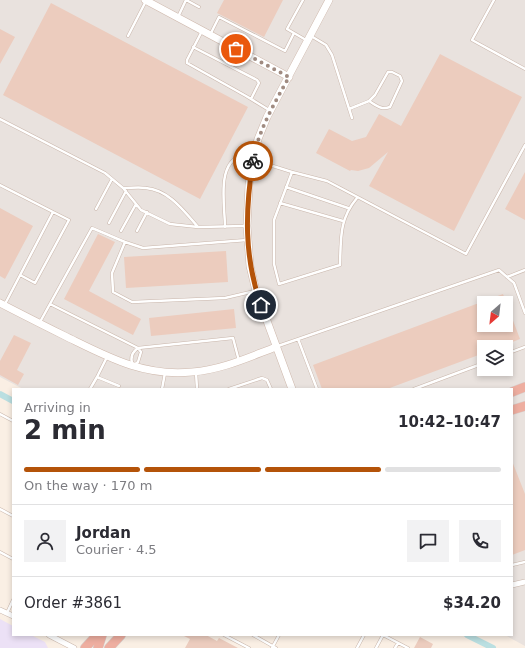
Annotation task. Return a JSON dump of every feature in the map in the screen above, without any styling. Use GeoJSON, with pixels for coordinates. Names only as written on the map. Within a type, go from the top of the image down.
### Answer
{"type":"FeatureCollection","features":[{"type":"Feature","properties":{"kind":"highway"},"geometry":{"type":"LineString","coordinates":[[513,392],[525,387]]}},
{"type":"Feature","properties":{"kind":"highway"},"geometry":{"type":"LineString","coordinates":[[513,410],[525,406]]}},
{"type":"Feature","properties":{"kind":"highway"},"geometry":{"type":"LineString","coordinates":[[85,648],[96,636]]}},
{"type":"Feature","properties":{"kind":"highway"},"geometry":{"type":"LineString","coordinates":[[98,648],[102,636]]}},
{"type":"Feature","properties":{"kind":"highway"},"geometry":{"type":"LineString","coordinates":[[109,648],[120,636]]}},
{"type":"Feature","properties":{"kind":"street"},"geometry":{"type":"LineString","coordinates":[[145,0],[289,77]]}},
{"type":"Feature","properties":{"kind":"street"},"geometry":{"type":"LineString","coordinates":[[292,388],[256,291],[250,266],[247,204],[253,159],[258,139],[270,111],[289,77],[327,1]]}},
{"type":"Feature","properties":{"kind":"street"},"geometry":{"type":"LineString","coordinates":[[2,304],[107,356],[133,366],[165,373],[196,372],[216,368],[276,347]]}},
{"type":"Feature","properties":{"kind":"street"},"geometry":{"type":"LineString","coordinates":[[513,585],[525,582]]}},
{"type":"Feature","properties":{"kind":"street"},"geometry":{"type":"LineString","coordinates":[[0,610],[12,616]]}},
{"type":"Feature","properties":{"kind":"street"},"geometry":{"type":"LineString","coordinates":[[51,636],[74,648]]}},
{"type":"Feature","properties":{"kind":"lane"},"geometry":{"type":"LineString","coordinates":[[128,36],[145,0]]}},
{"type":"Feature","properties":{"kind":"lane"},"geometry":{"type":"LineString","coordinates":[[177,17],[186,0],[199,7]]}},
{"type":"Feature","properties":{"kind":"lane"},"geometry":{"type":"LineString","coordinates":[[303,0],[287,29],[294,33],[326,44],[332,54],[352,118]]}},
{"type":"Feature","properties":{"kind":"lane"},"geometry":{"type":"LineString","coordinates":[[494,0],[472,40],[525,69]]}},
{"type":"Feature","properties":{"kind":"lane"},"geometry":{"type":"LineString","coordinates":[[210,35],[219,17],[284,51],[294,33]]}},
{"type":"Feature","properties":{"kind":"lane"},"geometry":{"type":"LineString","coordinates":[[202,30],[186,62],[270,111]]}},
{"type":"Feature","properties":{"kind":"lane"},"geometry":{"type":"LineString","coordinates":[[193,47],[257,80],[259,83],[251,99]]}},
{"type":"Feature","properties":{"kind":"lane"},"geometry":{"type":"LineString","coordinates":[[349,109],[369,101],[376,95],[388,72],[392,72],[400,76],[402,81],[390,107],[379,108],[369,101]]}},
{"type":"Feature","properties":{"kind":"lane"},"geometry":{"type":"LineString","coordinates":[[0,119],[105,173],[123,188],[142,210],[170,224],[198,227],[247,226]]}},
{"type":"Feature","properties":{"kind":"lane"},"geometry":{"type":"LineString","coordinates":[[225,227],[223,188],[226,171],[231,161],[236,157],[241,156],[327,181],[466,254],[525,145]]}},
{"type":"Feature","properties":{"kind":"lane"},"geometry":{"type":"LineString","coordinates":[[292,172],[274,220],[274,264],[279,284],[340,265],[343,221],[348,208],[357,198]]}},
{"type":"Feature","properties":{"kind":"lane"},"geometry":{"type":"LineString","coordinates":[[96,209],[112,179]]}},
{"type":"Feature","properties":{"kind":"lane"},"geometry":{"type":"LineString","coordinates":[[0,185],[68,220],[35,283],[20,275]]}},
{"type":"Feature","properties":{"kind":"lane"},"geometry":{"type":"LineString","coordinates":[[286,187],[348,208]]}},
{"type":"Feature","properties":{"kind":"lane"},"geometry":{"type":"LineString","coordinates":[[123,188],[147,188],[163,194],[177,203],[198,227]]}},
{"type":"Feature","properties":{"kind":"lane"},"geometry":{"type":"LineString","coordinates":[[109,223],[126,191]]}},
{"type":"Feature","properties":{"kind":"lane"},"geometry":{"type":"LineString","coordinates":[[121,232],[136,203]]}},
{"type":"Feature","properties":{"kind":"lane"},"geometry":{"type":"LineString","coordinates":[[280,203],[343,221]]}},
{"type":"Feature","properties":{"kind":"lane"},"geometry":{"type":"LineString","coordinates":[[2,304],[20,275],[53,212]]}},
{"type":"Feature","properties":{"kind":"lane"},"geometry":{"type":"LineString","coordinates":[[137,231],[147,212]]}},
{"type":"Feature","properties":{"kind":"lane"},"geometry":{"type":"LineString","coordinates":[[40,323],[92,228],[143,248],[248,240]]}},
{"type":"Feature","properties":{"kind":"lane"},"geometry":{"type":"LineString","coordinates":[[125,242],[112,273],[113,292],[132,302],[225,298],[256,291]]}},
{"type":"Feature","properties":{"kind":"lane"},"geometry":{"type":"LineString","coordinates":[[276,347],[499,270],[514,283],[525,313]]}},
{"type":"Feature","properties":{"kind":"lane"},"geometry":{"type":"LineString","coordinates":[[507,277],[525,270]]}},
{"type":"Feature","properties":{"kind":"lane"},"geometry":{"type":"LineString","coordinates":[[50,304],[138,348],[233,338],[239,361]]}},
{"type":"Feature","properties":{"kind":"lane"},"geometry":{"type":"LineString","coordinates":[[298,339],[317,388]]}},
{"type":"Feature","properties":{"kind":"lane"},"geometry":{"type":"LineString","coordinates":[[513,351],[525,347]]}},
{"type":"Feature","properties":{"kind":"lane"},"geometry":{"type":"LineString","coordinates":[[138,348],[141,352],[138,362],[133,366],[131,359],[133,352],[138,348]]}},
{"type":"Feature","properties":{"kind":"lane"},"geometry":{"type":"LineString","coordinates":[[90,388],[107,356]]}},
{"type":"Feature","properties":{"kind":"lane"},"geometry":{"type":"LineString","coordinates":[[419,388],[477,365]]}},
{"type":"Feature","properties":{"kind":"lane"},"geometry":{"type":"LineString","coordinates":[[196,372],[197,388]]}},
{"type":"Feature","properties":{"kind":"lane"},"geometry":{"type":"LineString","coordinates":[[162,388],[165,373]]}},
{"type":"Feature","properties":{"kind":"lane"},"geometry":{"type":"LineString","coordinates":[[96,377],[119,386]]}},
{"type":"Feature","properties":{"kind":"lane"},"geometry":{"type":"LineString","coordinates":[[232,388],[262,378],[267,380],[271,388]]}},
{"type":"Feature","properties":{"kind":"lane"},"geometry":{"type":"LineString","coordinates":[[0,414],[12,420]]}},
{"type":"Feature","properties":{"kind":"lane"},"geometry":{"type":"LineString","coordinates":[[0,509],[12,515]]}},
{"type":"Feature","properties":{"kind":"lane"},"geometry":{"type":"LineString","coordinates":[[0,552],[12,558]]}},
{"type":"Feature","properties":{"kind":"lane"},"geometry":{"type":"LineString","coordinates":[[513,566],[525,562]]}},
{"type":"Feature","properties":{"kind":"lane"},"geometry":{"type":"LineString","coordinates":[[7,613],[12,602]]}},
{"type":"Feature","properties":{"kind":"lane"},"geometry":{"type":"LineString","coordinates":[[226,636],[249,648]]}},
{"type":"Feature","properties":{"kind":"lane"},"geometry":{"type":"LineString","coordinates":[[255,636],[276,648]]}},
{"type":"Feature","properties":{"kind":"lane"},"geometry":{"type":"LineString","coordinates":[[272,647],[278,636]]}},
{"type":"Feature","properties":{"kind":"lane"},"geometry":{"type":"LineString","coordinates":[[358,648],[364,636]]}},
{"type":"Feature","properties":{"kind":"lane"},"geometry":{"type":"LineString","coordinates":[[376,648],[382,636]]}},
{"type":"Feature","properties":{"kind":"lane"},"geometry":{"type":"LineString","coordinates":[[385,636],[408,648]]}},
{"type":"Feature","properties":{"kind":"lane"},"geometry":{"type":"LineString","coordinates":[[395,648],[398,643]]}},
{"type":"Feature","properties":{"kind":"shaded area"},"geometry":{"type":"Polygon","coordinates":[[[0,0],[525,0],[525,646],[507,636],[513,636],[513,388],[21,388],[0,377],[0,0]]]}},
{"type":"Feature","properties":{"kind":"shaded area"},"geometry":{"type":"Polygon","coordinates":[[[0,619],[12,625],[12,636],[33,636],[45,642],[48,648],[0,648],[0,619]]]}},
{"type":"Feature","properties":{"kind":"building"},"geometry":{"type":"Polygon","coordinates":[[[224,0],[283,0],[264,37],[217,13],[224,0]]]}},
{"type":"Feature","properties":{"kind":"building"},"geometry":{"type":"Polygon","coordinates":[[[51,3],[248,107],[200,199],[3,95],[51,3]]]}},
{"type":"Feature","properties":{"kind":"building"},"geometry":{"type":"Polygon","coordinates":[[[0,29],[15,37],[0,64],[0,29]]]}},
{"type":"Feature","properties":{"kind":"building"},"geometry":{"type":"Polygon","coordinates":[[[440,54],[522,97],[454,231],[369,186],[388,152],[369,168],[358,171],[350,171],[316,153],[329,129],[352,141],[366,137],[379,114],[401,126],[440,54]]]}},
{"type":"Feature","properties":{"kind":"building"},"geometry":{"type":"Polygon","coordinates":[[[525,172],[525,220],[505,209],[525,172]]]}},
{"type":"Feature","properties":{"kind":"building"},"geometry":{"type":"Polygon","coordinates":[[[0,208],[33,226],[5,279],[0,276],[0,208]]]}},
{"type":"Feature","properties":{"kind":"building"},"geometry":{"type":"Polygon","coordinates":[[[98,234],[115,242],[89,291],[141,319],[133,335],[64,299],[98,234]]]}},
{"type":"Feature","properties":{"kind":"building"},"geometry":{"type":"Polygon","coordinates":[[[226,251],[228,282],[126,288],[124,257],[226,251]]]}},
{"type":"Feature","properties":{"kind":"building"},"geometry":{"type":"Polygon","coordinates":[[[477,304],[477,332],[513,332],[513,320],[520,339],[513,342],[513,340],[477,340],[477,356],[390,388],[322,388],[313,365],[477,304]]]}},
{"type":"Feature","properties":{"kind":"building"},"geometry":{"type":"Polygon","coordinates":[[[234,309],[236,328],[151,336],[149,318],[234,309]]]}},
{"type":"Feature","properties":{"kind":"building"},"geometry":{"type":"Polygon","coordinates":[[[14,335],[31,343],[17,370],[24,374],[18,385],[0,375],[0,361],[14,335]]]}},
{"type":"Feature","properties":{"kind":"building"},"geometry":{"type":"Polygon","coordinates":[[[513,464],[525,494],[525,550],[513,555],[513,464]]]}},
{"type":"Feature","properties":{"kind":"building"},"geometry":{"type":"Polygon","coordinates":[[[184,636],[208,636],[217,641],[219,638],[238,648],[185,648],[190,639],[184,636]]]}},
{"type":"Feature","properties":{"kind":"building"},"geometry":{"type":"Polygon","coordinates":[[[420,637],[433,644],[431,648],[414,648],[420,637]]]}},
{"type":"Feature","properties":{"kind":"waterway"},"geometry":{"type":"LineString","coordinates":[[0,394],[12,400]]}},
{"type":"Feature","properties":{"kind":"waterway"},"geometry":{"type":"LineString","coordinates":[[469,636],[493,648]]}},
{"type":"Feature","properties":{"kind":"way so far"},"geometry":{"type":"LineString","coordinates":[[236,49],[289,77],[267,117],[258,139],[253,161]]}},
{"type":"Feature","properties":{"kind":"route"},"geometry":{"type":"LineString","coordinates":[[253,161],[249,185],[247,226],[250,266],[261,305]]}}]}
